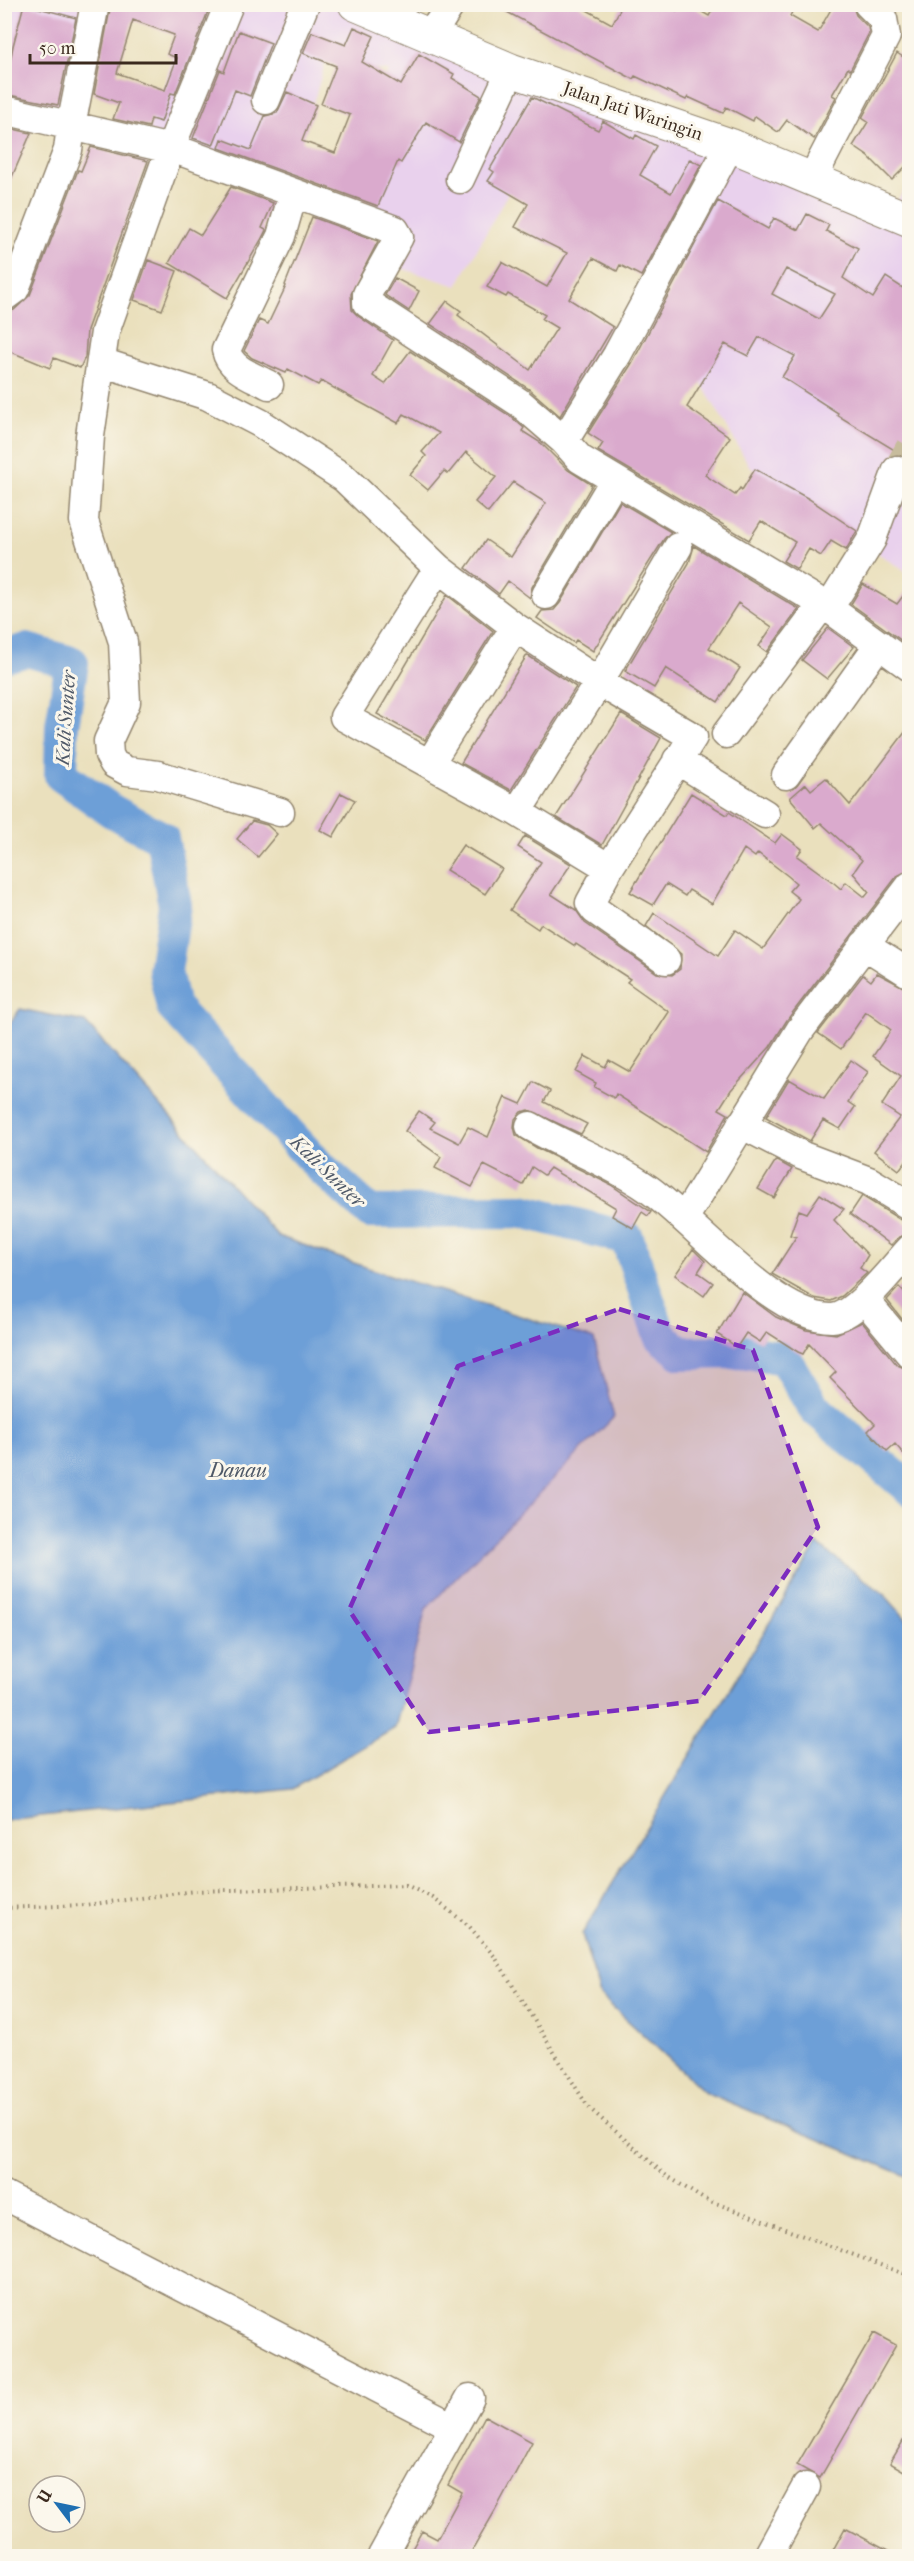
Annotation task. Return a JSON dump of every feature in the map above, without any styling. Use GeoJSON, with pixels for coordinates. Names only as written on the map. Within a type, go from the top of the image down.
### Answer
{"type":"FeatureCollection","features":[{"type":"Feature","properties":{"kind":"main road","name":"Jalan Jati Waringin"},"geometry":{"type":"LineString","coordinates":[[356,4],[511,70],[730,145],[909,220]]}},
{"type":"Feature","properties":{"kind":"street"},"geometry":{"type":"LineString","coordinates":[[4,297],[15,289],[69,150],[71,126],[95,4]]}},
{"type":"Feature","properties":{"kind":"street"},"geometry":{"type":"LineString","coordinates":[[229,4],[170,148],[105,332],[90,436],[84,521],[123,642],[126,702],[108,741],[109,755],[114,764],[127,771],[158,775],[280,812]]}},
{"type":"Feature","properties":{"kind":"street"},"geometry":{"type":"LineString","coordinates":[[266,100],[305,4]]}},
{"type":"Feature","properties":{"kind":"street"},"geometry":{"type":"LineString","coordinates":[[431,35],[451,4]]}},
{"type":"Feature","properties":{"kind":"street"},"geometry":{"type":"LineString","coordinates":[[812,179],[886,36],[884,19],[868,4]]}},
{"type":"Feature","properties":{"kind":"street"},"geometry":{"type":"LineString","coordinates":[[460,179],[511,70]]}},
{"type":"Feature","properties":{"kind":"street"},"geometry":{"type":"LineString","coordinates":[[4,110],[170,148],[234,169],[293,194],[397,231],[399,237],[367,294],[367,303],[520,403],[564,441],[580,459],[826,606],[909,667]]}},
{"type":"Feature","properties":{"kind":"street"},"geometry":{"type":"LineString","coordinates":[[564,441],[617,355],[730,145]]}},
{"type":"Feature","properties":{"kind":"street"},"geometry":{"type":"LineString","coordinates":[[269,385],[234,367],[228,360],[226,350],[281,236],[293,194]]}},
{"type":"Feature","properties":{"kind":"street"},"geometry":{"type":"LineString","coordinates":[[101,362],[229,405],[344,478],[438,568],[514,627],[599,682],[693,736],[609,868],[590,903],[595,910],[666,960]]}},
{"type":"Feature","properties":{"kind":"street"},"geometry":{"type":"LineString","coordinates":[[726,734],[826,606],[872,539],[897,470]]}},
{"type":"Feature","properties":{"kind":"street"},"geometry":{"type":"LineString","coordinates":[[546,596],[614,481]]}},
{"type":"Feature","properties":{"kind":"street"},"geometry":{"type":"LineString","coordinates":[[517,812],[599,682],[678,546]]}},
{"type":"Feature","properties":{"kind":"street"},"geometry":{"type":"LineString","coordinates":[[438,568],[342,720],[430,763],[609,868]]}},
{"type":"Feature","properties":{"kind":"street"},"geometry":{"type":"LineString","coordinates":[[430,763],[514,627]]}},
{"type":"Feature","properties":{"kind":"street"},"geometry":{"type":"LineString","coordinates":[[786,775],[879,644]]}},
{"type":"Feature","properties":{"kind":"street"},"geometry":{"type":"LineString","coordinates":[[677,760],[765,814]]}},
{"type":"Feature","properties":{"kind":"street"},"geometry":{"type":"LineString","coordinates":[[685,1217],[800,1030],[909,886]]}},
{"type":"Feature","properties":{"kind":"street"},"geometry":{"type":"LineString","coordinates":[[864,945],[909,974]]}},
{"type":"Feature","properties":{"kind":"street"},"geometry":{"type":"LineString","coordinates":[[741,1124],[803,1156],[869,1181],[909,1206]]}},
{"type":"Feature","properties":{"kind":"street"},"geometry":{"type":"LineString","coordinates":[[530,1126],[646,1187],[685,1217],[761,1286],[790,1307],[834,1318],[864,1299],[909,1250]]}},
{"type":"Feature","properties":{"kind":"street"},"geometry":{"type":"LineString","coordinates":[[864,1299],[909,1354]]}},
{"type":"Feature","properties":{"kind":"street"},"geometry":{"type":"LineString","coordinates":[[4,2195],[453,2427]]}},
{"type":"Feature","properties":{"kind":"street"},"geometry":{"type":"LineString","coordinates":[[382,2556],[470,2398]]}},
{"type":"Feature","properties":{"kind":"street"},"geometry":{"type":"LineString","coordinates":[[768,2556],[806,2487]]}},
{"type":"Feature","properties":{"kind":"path"},"geometry":{"type":"LineString","coordinates":[[4,1908],[86,1905],[195,1891],[406,1885],[433,1898],[469,1926],[495,1957],[588,2107],[664,2174],[702,2198],[909,2276]]}},
{"type":"Feature","properties":{"kind":"highlighted area"},"geometry":{"type":"Polygon","coordinates":[[[619,1309],[753,1350],[818,1527],[699,1701],[429,1732],[349,1610],[458,1366],[619,1309]]]}},
{"type":"Feature","properties":{"kind":"shaded area"},"geometry":{"type":"Polygon","coordinates":[[[4,5],[89,5],[59,113],[5,104],[4,5]]]}},
{"type":"Feature","properties":{"kind":"shaded area"},"geometry":{"type":"Polygon","coordinates":[[[191,5],[355,5],[889,212],[909,184],[909,574],[750,467],[689,362],[723,287],[517,177],[457,286],[391,265],[411,227],[368,208],[395,162],[352,147],[389,71],[325,63],[289,185],[145,143],[191,5]]]}},
{"type":"Feature","properties":{"kind":"water","name":"Danau"},"geometry":{"type":"Polygon","coordinates":[[[20,1009],[85,1022],[278,1236],[371,1269],[594,1339],[614,1417],[426,1609],[395,1728],[292,1789],[5,1820],[4,1031],[20,1009]]]}},
{"type":"Feature","properties":{"kind":"water"},"geometry":{"type":"Polygon","coordinates":[[[817,1544],[883,1593],[909,1622],[909,2177],[705,2092],[600,1995],[582,1934],[817,1544]]]}},
{"type":"Feature","properties":{"kind":"building"},"geometry":{"type":"Polygon","coordinates":[[[24,4],[76,18],[58,105],[4,94],[24,4]]]}},
{"type":"Feature","properties":{"kind":"building"},"geometry":{"type":"Polygon","coordinates":[[[111,4],[211,4],[175,94],[171,93],[161,122],[151,119],[149,127],[113,119],[119,103],[94,94],[111,4]],[[133,20],[117,73],[165,90],[177,58],[167,54],[174,35],[133,20]]]}},
{"type":"Feature","properties":{"kind":"building"},"geometry":{"type":"Polygon","coordinates":[[[492,4],[576,4],[612,24],[623,4],[666,4],[677,11],[681,4],[688,4],[709,16],[716,4],[783,4],[793,10],[790,16],[818,32],[834,4],[852,4],[856,15],[868,27],[869,33],[850,70],[848,68],[832,95],[836,97],[814,139],[787,120],[778,132],[755,116],[753,121],[726,107],[723,113],[688,97],[686,100],[635,76],[633,79],[492,4]]]}},
{"type":"Feature","properties":{"kind":"building"},"geometry":{"type":"Polygon","coordinates":[[[354,27],[374,36],[362,62],[401,85],[419,54],[454,74],[452,78],[481,96],[459,142],[426,122],[401,163],[398,161],[378,206],[219,148],[222,139],[251,150],[265,116],[277,113],[287,92],[316,105],[302,141],[335,153],[350,115],[321,104],[336,66],[303,53],[312,32],[346,45],[354,27]]]}},
{"type":"Feature","properties":{"kind":"building"},"geometry":{"type":"Polygon","coordinates":[[[239,31],[271,43],[250,96],[235,90],[213,145],[193,138],[220,70],[224,72],[239,31]]]}},
{"type":"Feature","properties":{"kind":"building"},"geometry":{"type":"Polygon","coordinates":[[[897,53],[909,61],[909,163],[892,180],[869,157],[853,146],[868,122],[862,118],[897,53]]]}},
{"type":"Feature","properties":{"kind":"building"},"geometry":{"type":"Polygon","coordinates":[[[532,97],[598,130],[603,121],[634,139],[636,135],[656,146],[640,175],[671,193],[690,159],[701,165],[641,276],[620,265],[617,271],[593,258],[569,299],[613,327],[560,416],[529,389],[430,324],[447,301],[461,311],[458,315],[530,370],[557,328],[542,319],[545,315],[508,294],[506,297],[487,287],[502,262],[547,287],[567,253],[515,227],[528,204],[488,181],[494,172],[490,169],[532,97]]]}},
{"type":"Feature","properties":{"kind":"building"},"geometry":{"type":"Polygon","coordinates":[[[4,127],[31,133],[5,193],[4,193],[4,127]]]}},
{"type":"Feature","properties":{"kind":"building"},"geometry":{"type":"Polygon","coordinates":[[[91,147],[148,161],[87,330],[85,357],[80,368],[54,358],[50,368],[4,349],[4,313],[14,310],[30,295],[78,170],[81,171],[91,147]]]}},
{"type":"Feature","properties":{"kind":"building"},"geometry":{"type":"Polygon","coordinates":[[[231,187],[273,203],[262,228],[266,230],[227,298],[169,263],[189,228],[201,235],[231,187]]]}},
{"type":"Feature","properties":{"kind":"building"},"geometry":{"type":"Polygon","coordinates":[[[718,201],[768,229],[774,218],[798,230],[807,214],[829,225],[826,231],[858,248],[843,278],[873,298],[886,277],[909,292],[909,459],[837,415],[838,413],[782,377],[795,356],[759,337],[748,356],[725,344],[687,407],[730,437],[705,475],[735,495],[740,488],[742,490],[755,469],[809,499],[857,531],[846,550],[831,541],[821,556],[809,549],[797,569],[783,561],[795,542],[761,521],[749,540],[598,451],[603,443],[588,433],[632,363],[718,201]],[[786,269],[772,294],[819,319],[835,294],[786,269]]]}},
{"type":"Feature","properties":{"kind":"building"},"geometry":{"type":"Polygon","coordinates":[[[312,217],[378,241],[351,294],[352,310],[393,340],[373,376],[385,384],[410,351],[510,416],[524,428],[522,431],[541,443],[568,470],[592,485],[532,587],[530,598],[508,581],[499,594],[466,568],[486,540],[511,557],[546,503],[513,482],[488,513],[475,502],[496,477],[466,452],[448,474],[444,471],[428,490],[410,475],[426,456],[422,452],[439,433],[404,414],[398,423],[321,381],[318,385],[288,369],[286,373],[252,358],[244,351],[259,320],[268,324],[286,286],[312,217]]]}},
{"type":"Feature","properties":{"kind":"building"},"geometry":{"type":"Polygon","coordinates":[[[148,260],[177,271],[162,310],[134,300],[148,260]]]}},
{"type":"Feature","properties":{"kind":"building"},"geometry":{"type":"Polygon","coordinates":[[[395,278],[419,291],[409,311],[385,295],[395,278]]]}},
{"type":"Feature","properties":{"kind":"building"},"geometry":{"type":"Polygon","coordinates":[[[620,502],[671,532],[664,539],[593,651],[576,640],[574,643],[537,618],[542,611],[554,610],[560,603],[620,502]]]}},
{"type":"Feature","properties":{"kind":"building"},"geometry":{"type":"Polygon","coordinates":[[[694,546],[799,609],[767,652],[759,646],[772,627],[738,603],[709,648],[740,668],[718,702],[666,668],[654,688],[625,671],[689,563],[694,546]]]}},
{"type":"Feature","properties":{"kind":"building"},"geometry":{"type":"Polygon","coordinates":[[[863,584],[897,604],[909,588],[909,646],[851,604],[863,584]]]}},
{"type":"Feature","properties":{"kind":"building"},"geometry":{"type":"Polygon","coordinates":[[[447,595],[493,631],[425,740],[377,714],[447,595]]]}},
{"type":"Feature","properties":{"kind":"building"},"geometry":{"type":"Polygon","coordinates":[[[828,628],[854,647],[827,679],[802,660],[828,628]]]}},
{"type":"Feature","properties":{"kind":"building"},"geometry":{"type":"Polygon","coordinates":[[[527,655],[576,687],[511,790],[461,763],[527,655]]]}},
{"type":"Feature","properties":{"kind":"building"},"geometry":{"type":"Polygon","coordinates":[[[621,714],[661,738],[602,845],[556,817],[621,714]]]}},
{"type":"Feature","properties":{"kind":"building"},"geometry":{"type":"Polygon","coordinates":[[[909,727],[909,870],[897,876],[787,1020],[770,1047],[731,1090],[719,1109],[728,1114],[706,1152],[616,1094],[614,1098],[594,1087],[596,1083],[576,1072],[585,1056],[605,1067],[609,1060],[630,1072],[669,1012],[627,982],[630,979],[576,944],[575,946],[541,924],[538,929],[510,910],[541,862],[518,847],[525,836],[571,864],[551,894],[576,910],[585,923],[657,973],[672,975],[680,969],[681,954],[646,926],[654,913],[718,956],[735,930],[763,949],[799,899],[789,891],[796,883],[758,853],[755,857],[744,849],[712,904],[689,890],[685,896],[666,884],[653,905],[630,892],[691,793],[727,815],[729,812],[775,843],[782,834],[802,849],[797,856],[841,889],[846,882],[865,897],[869,892],[853,873],[862,860],[821,823],[815,828],[790,798],[806,784],[811,790],[826,778],[850,805],[909,727]]]}},
{"type":"Feature","properties":{"kind":"building"},"geometry":{"type":"Polygon","coordinates":[[[341,793],[355,800],[333,837],[320,830],[341,793]]]}},
{"type":"Feature","properties":{"kind":"building"},"geometry":{"type":"Polygon","coordinates":[[[252,821],[267,825],[277,834],[258,857],[237,839],[252,821]]]}},
{"type":"Feature","properties":{"kind":"building"},"geometry":{"type":"Polygon","coordinates":[[[463,845],[502,869],[485,894],[446,870],[463,845]]]}},
{"type":"Feature","properties":{"kind":"building"},"geometry":{"type":"Polygon","coordinates":[[[877,973],[909,990],[909,1157],[899,1170],[874,1151],[900,1117],[882,1105],[901,1076],[873,1056],[891,1030],[866,1012],[841,1049],[818,1033],[863,975],[871,981],[877,973]]]}},
{"type":"Feature","properties":{"kind":"building"},"geometry":{"type":"Polygon","coordinates":[[[851,1060],[868,1072],[848,1102],[855,1107],[840,1129],[823,1120],[810,1141],[766,1117],[789,1079],[824,1099],[851,1060]]]}},
{"type":"Feature","properties":{"kind":"building"},"geometry":{"type":"Polygon","coordinates":[[[533,1082],[550,1091],[544,1102],[587,1124],[581,1134],[529,1110],[521,1112],[515,1119],[516,1135],[611,1185],[651,1212],[648,1216],[642,1212],[633,1228],[612,1216],[616,1208],[550,1168],[544,1175],[532,1167],[523,1185],[484,1165],[472,1187],[435,1168],[441,1157],[405,1131],[419,1111],[435,1122],[430,1128],[459,1143],[468,1127],[488,1137],[505,1097],[521,1104],[533,1082]]]}},
{"type":"Feature","properties":{"kind":"building"},"geometry":{"type":"Polygon","coordinates":[[[776,1160],[792,1169],[774,1198],[758,1189],[776,1160]]]}},
{"type":"Feature","properties":{"kind":"building"},"geometry":{"type":"Polygon","coordinates":[[[820,1194],[844,1209],[834,1220],[868,1255],[860,1268],[867,1273],[842,1296],[831,1301],[814,1298],[772,1274],[796,1237],[790,1235],[799,1210],[807,1213],[820,1194]]]}},
{"type":"Feature","properties":{"kind":"building"},"geometry":{"type":"Polygon","coordinates":[[[862,1196],[909,1225],[909,1233],[898,1238],[891,1245],[850,1214],[862,1196]]]}},
{"type":"Feature","properties":{"kind":"building"},"geometry":{"type":"Polygon","coordinates":[[[693,1249],[705,1261],[698,1272],[713,1283],[704,1296],[675,1275],[693,1249]]]}},
{"type":"Feature","properties":{"kind":"building"},"geometry":{"type":"Polygon","coordinates":[[[899,1287],[909,1298],[909,1328],[887,1300],[899,1287]]]}},
{"type":"Feature","properties":{"kind":"building"},"geometry":{"type":"Polygon","coordinates":[[[742,1292],[776,1317],[806,1330],[836,1334],[862,1322],[897,1365],[909,1370],[909,1460],[895,1444],[887,1451],[868,1431],[875,1424],[830,1378],[836,1372],[809,1344],[803,1354],[767,1332],[760,1342],[746,1333],[737,1347],[717,1334],[742,1292]]]}},
{"type":"Feature","properties":{"kind":"building"},"geometry":{"type":"Polygon","coordinates":[[[874,2333],[896,2345],[820,2478],[797,2465],[874,2333]]]}},
{"type":"Feature","properties":{"kind":"building"},"geometry":{"type":"Polygon","coordinates":[[[485,2416],[532,2442],[495,2511],[469,2556],[408,2556],[422,2531],[437,2539],[462,2493],[448,2485],[485,2416]]]}},
{"type":"Feature","properties":{"kind":"building"},"geometry":{"type":"Polygon","coordinates":[[[909,2431],[909,2474],[890,2463],[909,2431]]]}},
{"type":"Feature","properties":{"kind":"building"},"geometry":{"type":"Polygon","coordinates":[[[845,2528],[897,2556],[840,2556],[832,2552],[845,2528]]]}},
{"type":"Feature","properties":{"kind":"waterway","name":"Kali Sunter"},"geometry":{"type":"LineString","coordinates":[[4,656],[27,650],[72,663],[62,726],[61,775],[112,811],[162,838],[175,905],[165,971],[173,1007],[317,1164],[370,1212],[522,1211],[627,1238],[660,1336],[681,1353],[747,1352],[784,1358],[814,1408],[910,1489]]}},
{"type":"Feature","properties":{"kind":"tunnel"},"geometry":{"type":"LineString","coordinates":[[897,470],[910,447]]}}]}
